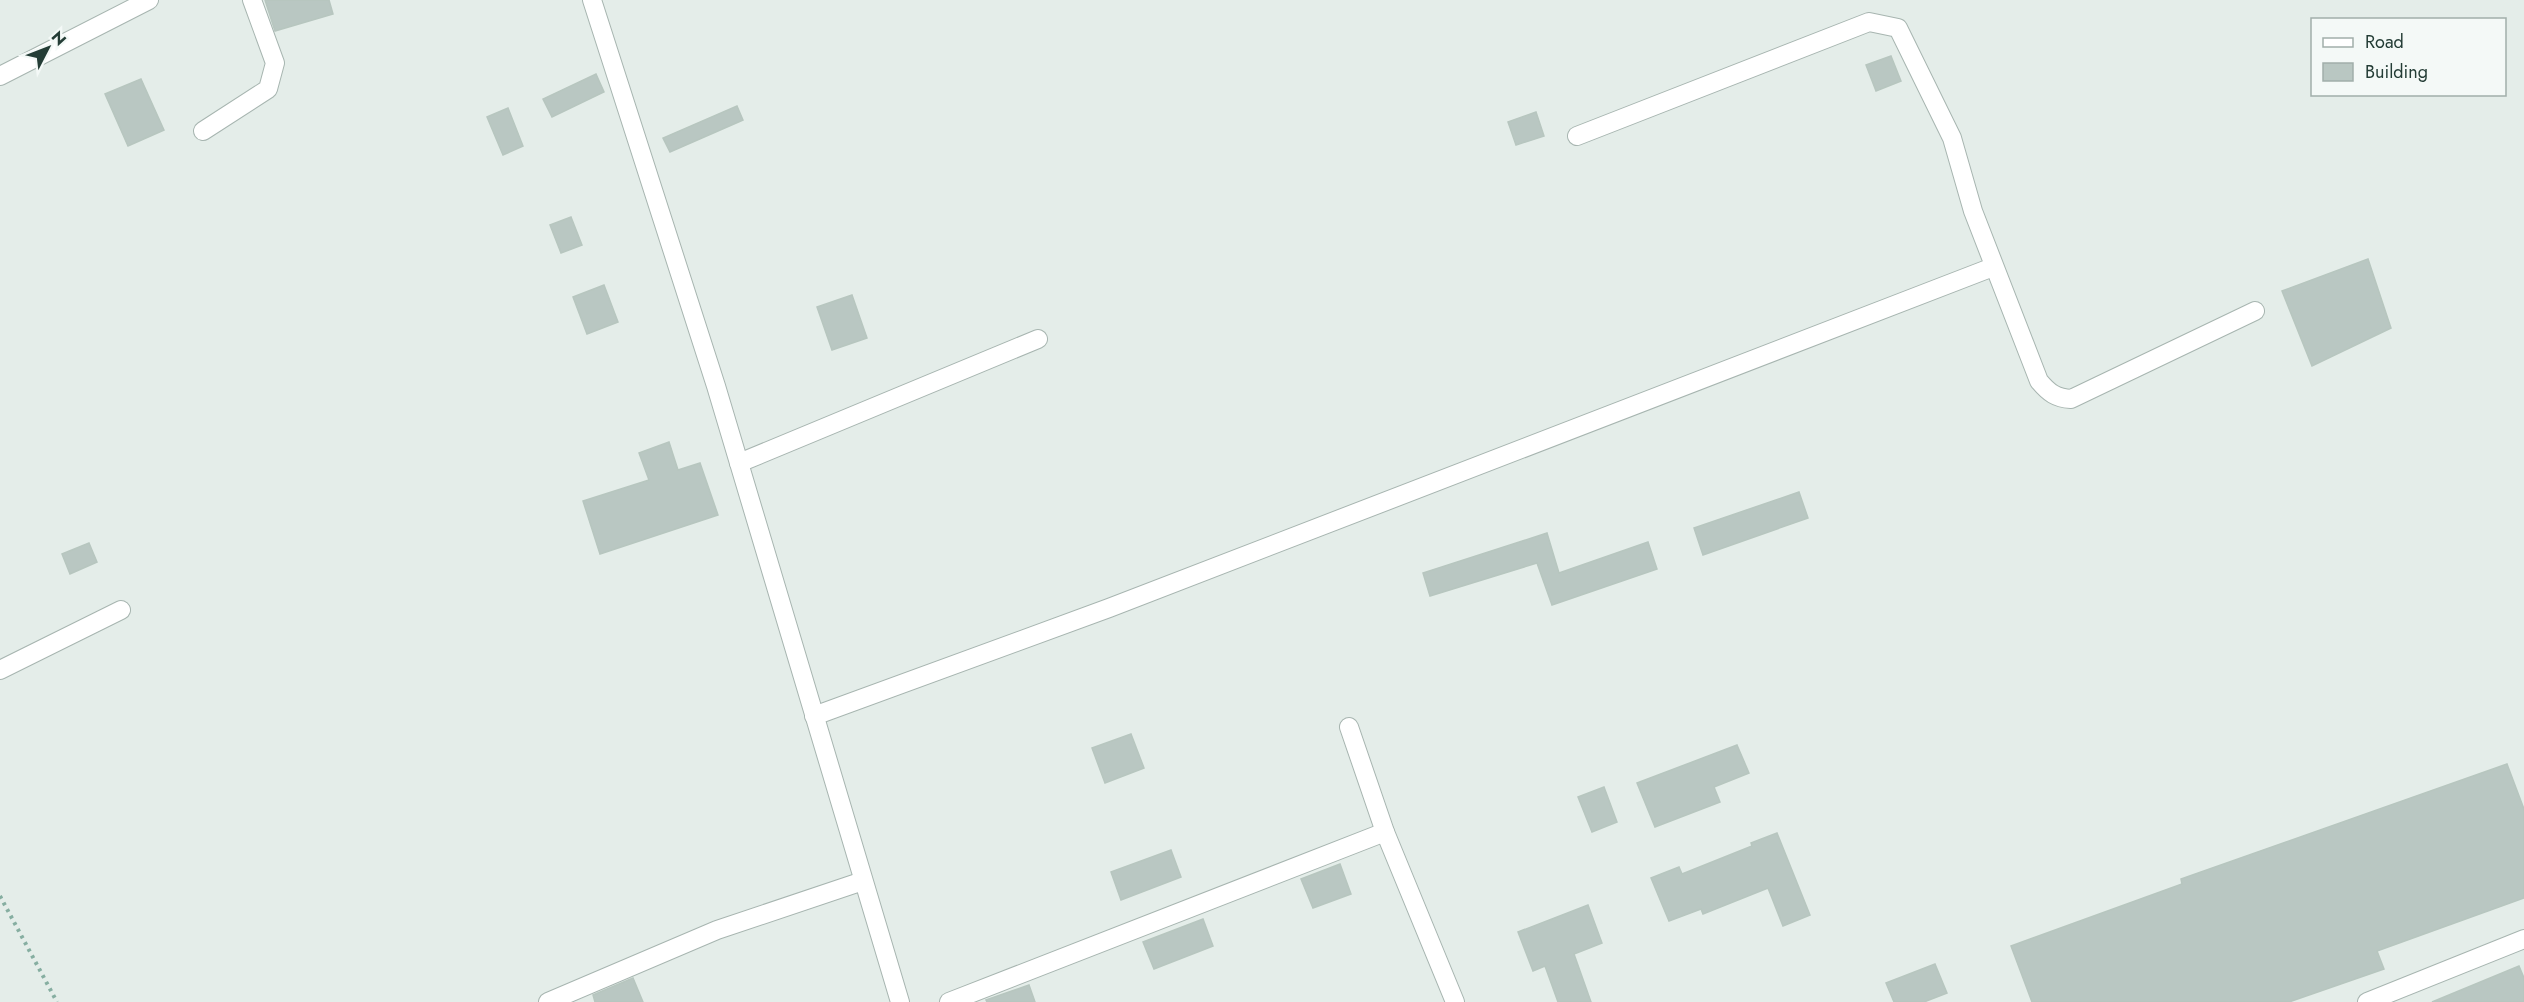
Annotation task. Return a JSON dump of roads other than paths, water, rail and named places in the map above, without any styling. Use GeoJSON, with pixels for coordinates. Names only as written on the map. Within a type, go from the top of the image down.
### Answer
{"type":"FeatureCollection","features":[{"type":"Feature","properties":{"kind":"street"},"geometry":{"type":"LineString","coordinates":[[0,76],[149,0]]}},
{"type":"Feature","properties":{"kind":"street"},"geometry":{"type":"LineString","coordinates":[[203,131],[268,89],[275,63],[252,0]]}},
{"type":"Feature","properties":{"kind":"street"},"geometry":{"type":"LineString","coordinates":[[592,0],[739,463],[900,1002]]}},
{"type":"Feature","properties":{"kind":"street"},"geometry":{"type":"LineString","coordinates":[[1577,136],[1869,22],[1898,28],[1952,138],[1973,211],[1994,267],[2039,381],[2048,392],[2058,398],[2072,399],[2255,311]]}},
{"type":"Feature","properties":{"kind":"street"},"geometry":{"type":"LineString","coordinates":[[814,716],[1120,603],[1994,267]]}},
{"type":"Feature","properties":{"kind":"street"},"geometry":{"type":"LineString","coordinates":[[739,463],[1038,339]]}},
{"type":"Feature","properties":{"kind":"street"},"geometry":{"type":"LineString","coordinates":[[0,670],[121,610]]}},
{"type":"Feature","properties":{"kind":"street"},"geometry":{"type":"LineString","coordinates":[[1349,727],[1385,832],[1455,1002]]}},
{"type":"Feature","properties":{"kind":"street"},"geometry":{"type":"LineString","coordinates":[[949,1002],[1385,832]]}},
{"type":"Feature","properties":{"kind":"street"},"geometry":{"type":"LineString","coordinates":[[548,1002],[717,930],[863,881]]}},
{"type":"Feature","properties":{"kind":"street"},"geometry":{"type":"LineString","coordinates":[[2367,1002],[2524,939]]}}]}
